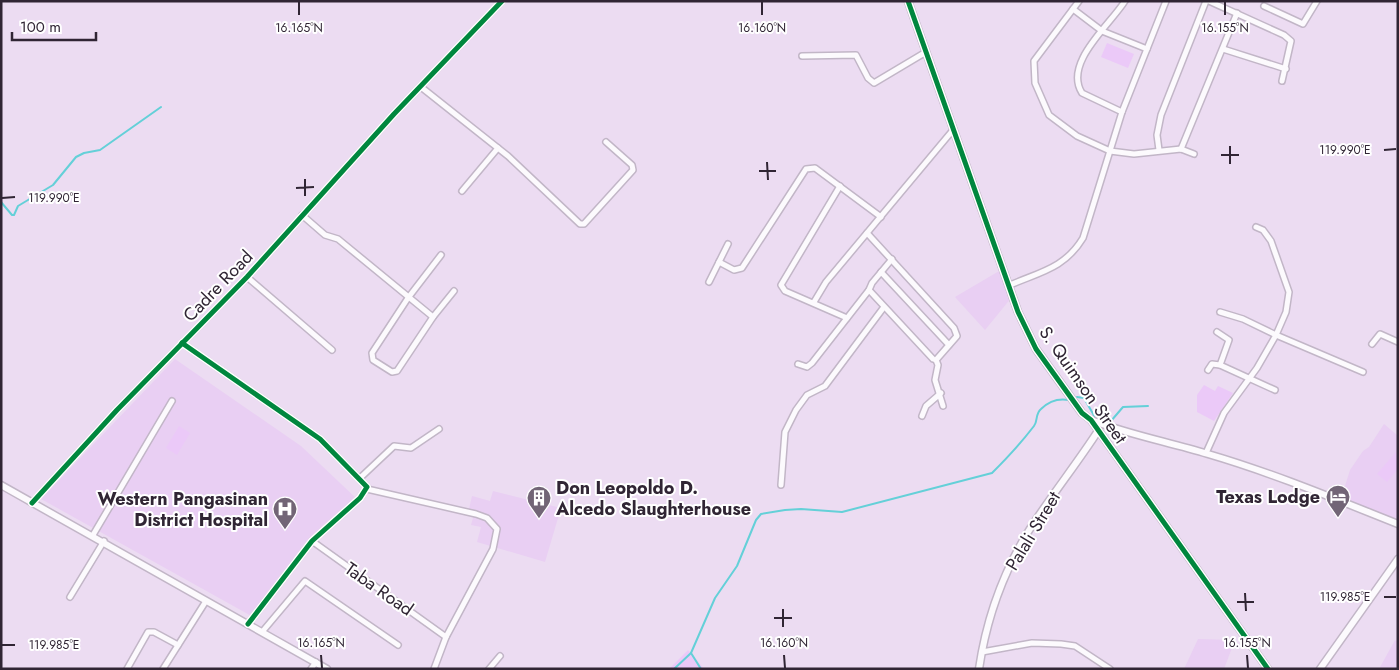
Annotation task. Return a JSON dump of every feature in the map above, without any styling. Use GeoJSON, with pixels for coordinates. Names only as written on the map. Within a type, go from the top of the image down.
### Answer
{"type":"FeatureCollection","features":[{"type":"Feature","properties":{"kind":"street","name":"Cadre Road"},"geometry":{"type":"LineString","coordinates":[[32,502],[247,277],[302,215],[502,1]]}},
{"type":"Feature","properties":{"kind":"street","name":"S. Quimson Street"},"geometry":{"type":"LineString","coordinates":[[908,1],[1018,312],[1036,349],[1082,413],[1092,420],[1268,669]]}},
{"type":"Feature","properties":{"kind":"street"},"geometry":{"type":"LineString","coordinates":[[1079,1],[1037,55],[1033,68],[1035,83],[1044,108],[1055,120],[1090,144],[1110,151],[1134,154],[1181,149],[1194,154]]}},
{"type":"Feature","properties":{"kind":"street"},"geometry":{"type":"LineString","coordinates":[[1122,112],[1082,93],[1077,82],[1079,66],[1124,1]]}},
{"type":"Feature","properties":{"kind":"street"},"geometry":{"type":"LineString","coordinates":[[1010,286],[1059,264],[1074,252],[1083,238],[1122,112],[1166,1]]}},
{"type":"Feature","properties":{"kind":"street"},"geometry":{"type":"LineString","coordinates":[[1159,150],[1157,135],[1161,115],[1208,1],[1284,35],[1292,41],[1282,81]]}},
{"type":"Feature","properties":{"kind":"street"},"geometry":{"type":"LineString","coordinates":[[1264,6],[1303,24],[1317,1]]}},
{"type":"Feature","properties":{"kind":"street"},"geometry":{"type":"LineString","coordinates":[[1073,9],[1102,31],[1147,49]]}},
{"type":"Feature","properties":{"kind":"street"},"geometry":{"type":"LineString","coordinates":[[1181,149],[1237,13]]}},
{"type":"Feature","properties":{"kind":"street"},"geometry":{"type":"LineString","coordinates":[[1223,49],[1286,69]]}},
{"type":"Feature","properties":{"kind":"street"},"geometry":{"type":"LineString","coordinates":[[802,56],[856,55],[868,78],[874,82],[926,52]]}},
{"type":"Feature","properties":{"kind":"street"},"geometry":{"type":"LineString","coordinates":[[421,88],[498,148],[577,223],[582,224],[633,170],[632,165],[606,142]]}},
{"type":"Feature","properties":{"kind":"street"},"geometry":{"type":"LineString","coordinates":[[814,302],[826,282],[845,262],[953,130]]}},
{"type":"Feature","properties":{"kind":"street"},"geometry":{"type":"LineString","coordinates":[[462,191],[498,148]]}},
{"type":"Feature","properties":{"kind":"street"},"geometry":{"type":"LineString","coordinates":[[719,262],[734,270],[742,268],[806,169],[815,168],[881,217]]}},
{"type":"Feature","properties":{"kind":"street"},"geometry":{"type":"LineString","coordinates":[[840,186],[782,283],[785,291],[847,318]]}},
{"type":"Feature","properties":{"kind":"street"},"geometry":{"type":"LineString","coordinates":[[302,215],[325,235],[338,239],[433,317]]}},
{"type":"Feature","properties":{"kind":"street"},"geometry":{"type":"LineString","coordinates":[[1206,453],[1224,413],[1262,359],[1276,335],[1286,312],[1289,292],[1271,241],[1263,230],[1256,227]]}},
{"type":"Feature","properties":{"kind":"street"},"geometry":{"type":"LineString","coordinates":[[867,233],[957,332],[957,336],[936,360]]}},
{"type":"Feature","properties":{"kind":"street"},"geometry":{"type":"LineString","coordinates":[[709,282],[728,244]]}},
{"type":"Feature","properties":{"kind":"street"},"geometry":{"type":"LineString","coordinates":[[441,256],[408,298],[372,353],[373,360],[392,372],[396,372],[433,317],[454,291]]}},
{"type":"Feature","properties":{"kind":"street"},"geometry":{"type":"LineString","coordinates":[[798,364],[807,367],[812,363],[892,259]]}},
{"type":"Feature","properties":{"kind":"street"},"geometry":{"type":"LineString","coordinates":[[882,272],[949,345]]}},
{"type":"Feature","properties":{"kind":"street"},"geometry":{"type":"LineString","coordinates":[[247,277],[332,350]]}},
{"type":"Feature","properties":{"kind":"street"},"geometry":{"type":"LineString","coordinates":[[869,290],[931,358],[936,360],[938,366],[935,380],[943,406]]}},
{"type":"Feature","properties":{"kind":"street"},"geometry":{"type":"LineString","coordinates":[[781,485],[786,432],[790,420],[807,396],[825,386],[884,307]]}},
{"type":"Feature","properties":{"kind":"street"},"geometry":{"type":"LineString","coordinates":[[1220,312],[1243,319],[1364,372]]}},
{"type":"Feature","properties":{"kind":"street"},"geometry":{"type":"LineString","coordinates":[[1217,332],[1228,340],[1220,365]]}},
{"type":"Feature","properties":{"kind":"street"},"geometry":{"type":"LineString","coordinates":[[1372,344],[1380,334],[1398,342]]}},
{"type":"Feature","properties":{"kind":"street"},"geometry":{"type":"LineString","coordinates":[[182,343],[320,439],[366,484],[367,489]]}},
{"type":"Feature","properties":{"kind":"street"},"geometry":{"type":"LineString","coordinates":[[1208,370],[1212,364],[1220,365],[1275,390]]}},
{"type":"Feature","properties":{"kind":"street"},"geometry":{"type":"LineString","coordinates":[[922,416],[926,406],[940,393]]}},
{"type":"Feature","properties":{"kind":"street"},"geometry":{"type":"LineString","coordinates":[[93,535],[172,401]]}},
{"type":"Feature","properties":{"kind":"street"},"geometry":{"type":"LineString","coordinates":[[1092,420],[1123,432],[1206,453],[1339,500],[1398,524]]}},
{"type":"Feature","properties":{"kind":"street"},"geometry":{"type":"LineString","coordinates":[[360,478],[394,446],[411,448],[439,429]]}},
{"type":"Feature","properties":{"kind":"street","name":"Palali Street"},"geometry":{"type":"LineString","coordinates":[[979,669],[995,601],[1020,547],[1098,431]]}},
{"type":"Feature","properties":{"kind":"street"},"geometry":{"type":"LineString","coordinates":[[1,485],[104,541],[327,669]]}},
{"type":"Feature","properties":{"kind":"street"},"geometry":{"type":"LineString","coordinates":[[248,624],[312,541],[367,489]]}},
{"type":"Feature","properties":{"kind":"street"},"geometry":{"type":"LineString","coordinates":[[367,489],[476,514],[494,524],[497,529],[496,542],[446,637],[434,669]]}},
{"type":"Feature","properties":{"kind":"street"},"geometry":{"type":"LineString","coordinates":[[70,597],[104,541]]}},
{"type":"Feature","properties":{"kind":"street","name":"Taba Road"},"geometry":{"type":"LineString","coordinates":[[312,541],[446,637]]}},
{"type":"Feature","properties":{"kind":"street"},"geometry":{"type":"LineString","coordinates":[[1320,669],[1397,561]]}},
{"type":"Feature","properties":{"kind":"street"},"geometry":{"type":"LineString","coordinates":[[262,632],[305,581],[398,645]]}},
{"type":"Feature","properties":{"kind":"street"},"geometry":{"type":"LineString","coordinates":[[163,669],[206,601]]}},
{"type":"Feature","properties":{"kind":"street"},"geometry":{"type":"LineString","coordinates":[[128,669],[148,632],[154,632],[178,645]]}},
{"type":"Feature","properties":{"kind":"street"},"geometry":{"type":"LineString","coordinates":[[982,652],[1032,643],[1061,644],[1075,646],[1110,669]]}},
{"type":"Feature","properties":{"kind":"street"},"geometry":{"type":"LineString","coordinates":[[489,669],[500,656]]}},
{"type":"Feature","properties":{"kind":"street"},"geometry":{"type":"LineString","coordinates":[[311,669],[316,662]]}},
{"type":"Feature","properties":{"kind":"shaded area"},"geometry":{"type":"Polygon","coordinates":[[[1107,43],[1134,54],[1128,68],[1101,57],[1107,43]]]}},
{"type":"Feature","properties":{"kind":"shaded area"},"geometry":{"type":"Polygon","coordinates":[[[1006,267],[1016,292],[985,330],[955,297],[1006,267]]]}},
{"type":"Feature","properties":{"kind":"shaded area"},"geometry":{"type":"Polygon","coordinates":[[[175,359],[301,446],[358,500],[314,541],[255,618],[41,499],[175,359]]]}},
{"type":"Feature","properties":{"kind":"shaded area"},"geometry":{"type":"Polygon","coordinates":[[[1204,385],[1215,391],[1218,386],[1233,393],[1214,421],[1197,412],[1197,395],[1204,385]]]}},
{"type":"Feature","properties":{"kind":"shaded area"},"geometry":{"type":"Polygon","coordinates":[[[1384,424],[1398,436],[1398,522],[1341,499],[1350,470],[1363,451],[1369,447],[1384,424]]]}},
{"type":"Feature","properties":{"kind":"shaded area"},"geometry":{"type":"Polygon","coordinates":[[[179,426],[190,433],[177,455],[166,448],[179,426]]]}},
{"type":"Feature","properties":{"kind":"shaded area"},"geometry":{"type":"Polygon","coordinates":[[[1396,452],[1398,469],[1387,482],[1377,474],[1396,452]]]}},
{"type":"Feature","properties":{"kind":"shaded area"},"geometry":{"type":"Polygon","coordinates":[[[493,491],[561,508],[545,562],[477,542],[481,527],[471,525],[475,511],[469,509],[472,496],[490,501],[493,491]]]}},
{"type":"Feature","properties":{"kind":"shaded area"},"geometry":{"type":"Polygon","coordinates":[[[1198,639],[1235,640],[1224,669],[1184,669],[1198,639]]]}},
{"type":"Feature","properties":{"kind":"shaded area"},"geometry":{"type":"Polygon","coordinates":[[[1395,640],[1398,642],[1398,669],[1379,669],[1395,640]]]}},
{"type":"Feature","properties":{"kind":"shaded area"},"geometry":{"type":"Polygon","coordinates":[[[688,650],[704,669],[669,669],[688,650]]]}},
{"type":"Feature","properties":{"kind":"waterway"},"geometry":{"type":"LineString","coordinates":[[1,202],[14,215],[18,206],[53,185],[76,157],[84,153],[100,150],[161,107]]}},
{"type":"Feature","properties":{"kind":"waterway"},"geometry":{"type":"LineString","coordinates":[[1077,397],[1084,398],[1096,419]]}},
{"type":"Feature","properties":{"kind":"waterway"},"geometry":{"type":"LineString","coordinates":[[701,669],[691,653],[715,598],[737,566],[756,520],[761,514],[801,509],[842,512],[992,473],[1034,426],[1041,409],[1054,401],[1061,399],[1069,400]]}},
{"type":"Feature","properties":{"kind":"waterway"},"geometry":{"type":"LineString","coordinates":[[1105,423],[1111,421],[1123,407],[1148,406]]}},
{"type":"Feature","properties":{"kind":"waterway"},"geometry":{"type":"LineString","coordinates":[[674,669],[691,653]]}},
{"type":"Feature","properties":{"kind":"cycle path"},"geometry":{"type":"LineString","coordinates":[[32,503],[117,410],[247,277],[394,114],[502,1]]}},
{"type":"Feature","properties":{"kind":"cycle path"},"geometry":{"type":"LineString","coordinates":[[908,1],[1018,312],[1036,349],[1082,413],[1091,420],[1268,669]]}},
{"type":"Feature","properties":{"kind":"cycle path"},"geometry":{"type":"LineString","coordinates":[[182,343],[320,439],[367,487],[360,498],[312,541],[248,624]]}},
{"type":"Feature","properties":{"kind":"place","name":"Texas Lodge"},"geometry":{"type":"Point","coordinates":[1338,518]}},
{"type":"Feature","properties":{"kind":"place","name":"Don Leopoldo D. Alcedo Slaughterhouse"},"geometry":{"type":"Point","coordinates":[539,519]}},
{"type":"Feature","properties":{"kind":"place","name":"Western Pangasinan District Hospital"},"geometry":{"type":"Point","coordinates":[285,530]}}]}
